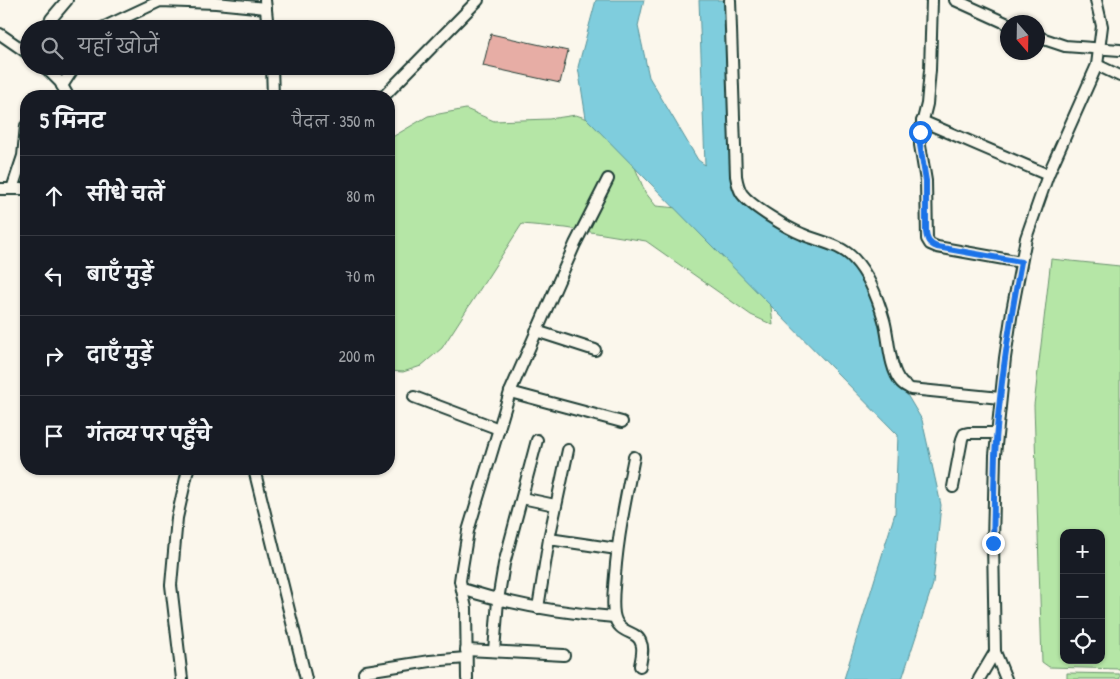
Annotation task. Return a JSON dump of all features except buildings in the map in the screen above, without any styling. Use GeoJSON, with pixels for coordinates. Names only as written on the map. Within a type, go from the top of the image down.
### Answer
{"type":"FeatureCollection","features":[{"type":"Feature","properties":{"kind":"street"},"geometry":{"type":"LineString","coordinates":[[52,20],[67,0]]}},
{"type":"Feature","properties":{"kind":"street"},"geometry":{"type":"LineString","coordinates":[[390,90],[478,0]]}},
{"type":"Feature","properties":{"kind":"street"},"geometry":{"type":"LineString","coordinates":[[730,0],[736,176],[742,194],[749,201],[791,228],[839,248],[853,258],[864,272],[875,293],[884,320],[895,372],[901,382],[911,389],[1000,398]]}},
{"type":"Feature","properties":{"kind":"street"},"geometry":{"type":"LineString","coordinates":[[932,0],[930,70],[920,145],[926,181],[927,239],[930,244],[937,247],[1021,262]]}},
{"type":"Feature","properties":{"kind":"street"},"geometry":{"type":"LineString","coordinates":[[955,0],[1000,20]]}},
{"type":"Feature","properties":{"kind":"street"},"geometry":{"type":"LineString","coordinates":[[1006,679],[995,652],[993,543],[1000,398],[1012,311],[1026,238],[1048,175],[1097,66],[1102,26],[1096,0]]}},
{"type":"Feature","properties":{"kind":"street"},"geometry":{"type":"LineString","coordinates":[[119,20],[160,1],[265,4],[267,20]]}},
{"type":"Feature","properties":{"kind":"street"},"geometry":{"type":"LineString","coordinates":[[0,34],[20,48]]}},
{"type":"Feature","properties":{"kind":"street"},"geometry":{"type":"LineString","coordinates":[[1045,39],[1065,46],[1120,50]]}},
{"type":"Feature","properties":{"kind":"street"},"geometry":{"type":"LineString","coordinates":[[1097,66],[1120,76]]}},
{"type":"Feature","properties":{"kind":"street"},"geometry":{"type":"LineString","coordinates":[[52,75],[64,90]]}},
{"type":"Feature","properties":{"kind":"street"},"geometry":{"type":"LineString","coordinates":[[62,86],[69,75]]}},
{"type":"Feature","properties":{"kind":"street"},"geometry":{"type":"LineString","coordinates":[[272,75],[273,90]]}},
{"type":"Feature","properties":{"kind":"street"},"geometry":{"type":"LineString","coordinates":[[922,121],[1048,175]]}},
{"type":"Feature","properties":{"kind":"street"},"geometry":{"type":"LineString","coordinates":[[12,189],[20,165]]}},
{"type":"Feature","properties":{"kind":"street"},"geometry":{"type":"LineString","coordinates":[[467,679],[466,608],[461,574],[468,531],[483,477],[510,392],[536,330],[575,244],[608,179]]}},
{"type":"Feature","properties":{"kind":"street"},"geometry":{"type":"LineString","coordinates":[[0,189],[20,189]]}},
{"type":"Feature","properties":{"kind":"street"},"geometry":{"type":"LineString","coordinates":[[536,330],[594,350]]}},
{"type":"Feature","properties":{"kind":"street"},"geometry":{"type":"LineString","coordinates":[[510,392],[622,422]]}},
{"type":"Feature","properties":{"kind":"street"},"geometry":{"type":"LineString","coordinates":[[414,397],[499,429]]}},
{"type":"Feature","properties":{"kind":"street"},"geometry":{"type":"LineString","coordinates":[[953,487],[964,434],[997,433]]}},
{"type":"Feature","properties":{"kind":"street"},"geometry":{"type":"LineString","coordinates":[[494,651],[498,600],[510,538],[538,440]]}},
{"type":"Feature","properties":{"kind":"street"},"geometry":{"type":"LineString","coordinates":[[538,608],[555,506],[568,450]]}},
{"type":"Feature","properties":{"kind":"street"},"geometry":{"type":"LineString","coordinates":[[634,457],[616,549],[613,598],[614,617],[618,626],[638,637],[641,642],[640,666]]}},
{"type":"Feature","properties":{"kind":"street"},"geometry":{"type":"LineString","coordinates":[[182,679],[171,585],[177,518],[187,475]]}},
{"type":"Feature","properties":{"kind":"street"},"geometry":{"type":"LineString","coordinates":[[255,475],[306,679]]}},
{"type":"Feature","properties":{"kind":"street"},"geometry":{"type":"LineString","coordinates":[[522,498],[555,506]]}},
{"type":"Feature","properties":{"kind":"street"},"geometry":{"type":"LineString","coordinates":[[549,539],[616,549]]}},
{"type":"Feature","properties":{"kind":"street"},"geometry":{"type":"LineString","coordinates":[[462,589],[498,600],[538,608],[571,614],[614,617]]}},
{"type":"Feature","properties":{"kind":"street"},"geometry":{"type":"LineString","coordinates":[[365,679],[364,673],[366,671],[466,654],[494,651],[564,654]]}},
{"type":"Feature","properties":{"kind":"street"},"geometry":{"type":"LineString","coordinates":[[979,679],[995,652]]}},
{"type":"Feature","properties":{"kind":"green space"},"geometry":{"type":"Polygon","coordinates":[[[466,109],[494,121],[549,119],[576,115],[603,124],[630,155],[645,192],[656,206],[689,209],[770,297],[773,325],[751,315],[646,241],[566,228],[522,224],[442,348],[421,366],[403,372],[395,371],[395,135],[428,116],[466,109]]]}},
{"type":"Feature","properties":{"kind":"green space"},"geometry":{"type":"Polygon","coordinates":[[[1051,259],[1120,266],[1120,669],[1049,667],[1042,662],[1034,405],[1051,259]]]}},
{"type":"Feature","properties":{"kind":"green space"},"geometry":{"type":"Polygon","coordinates":[[[1067,673],[1120,674],[1120,679],[1067,679],[1067,673]]]}},
{"type":"Feature","properties":{"kind":"water"},"geometry":{"type":"Polygon","coordinates":[[[596,0],[644,0],[638,26],[649,77],[698,160],[705,165],[699,0],[728,0],[734,187],[793,228],[849,252],[867,287],[897,378],[922,420],[941,505],[933,584],[902,679],[844,679],[895,513],[898,435],[586,118],[578,67],[596,0]]]}},
{"type":"Feature","properties":{"kind":"route"},"geometry":{"type":"LineString","coordinates":[[920,132],[920,145],[926,181],[926,232],[930,244],[937,247],[1021,262],[1000,398],[995,455],[993,543]]}}]}
